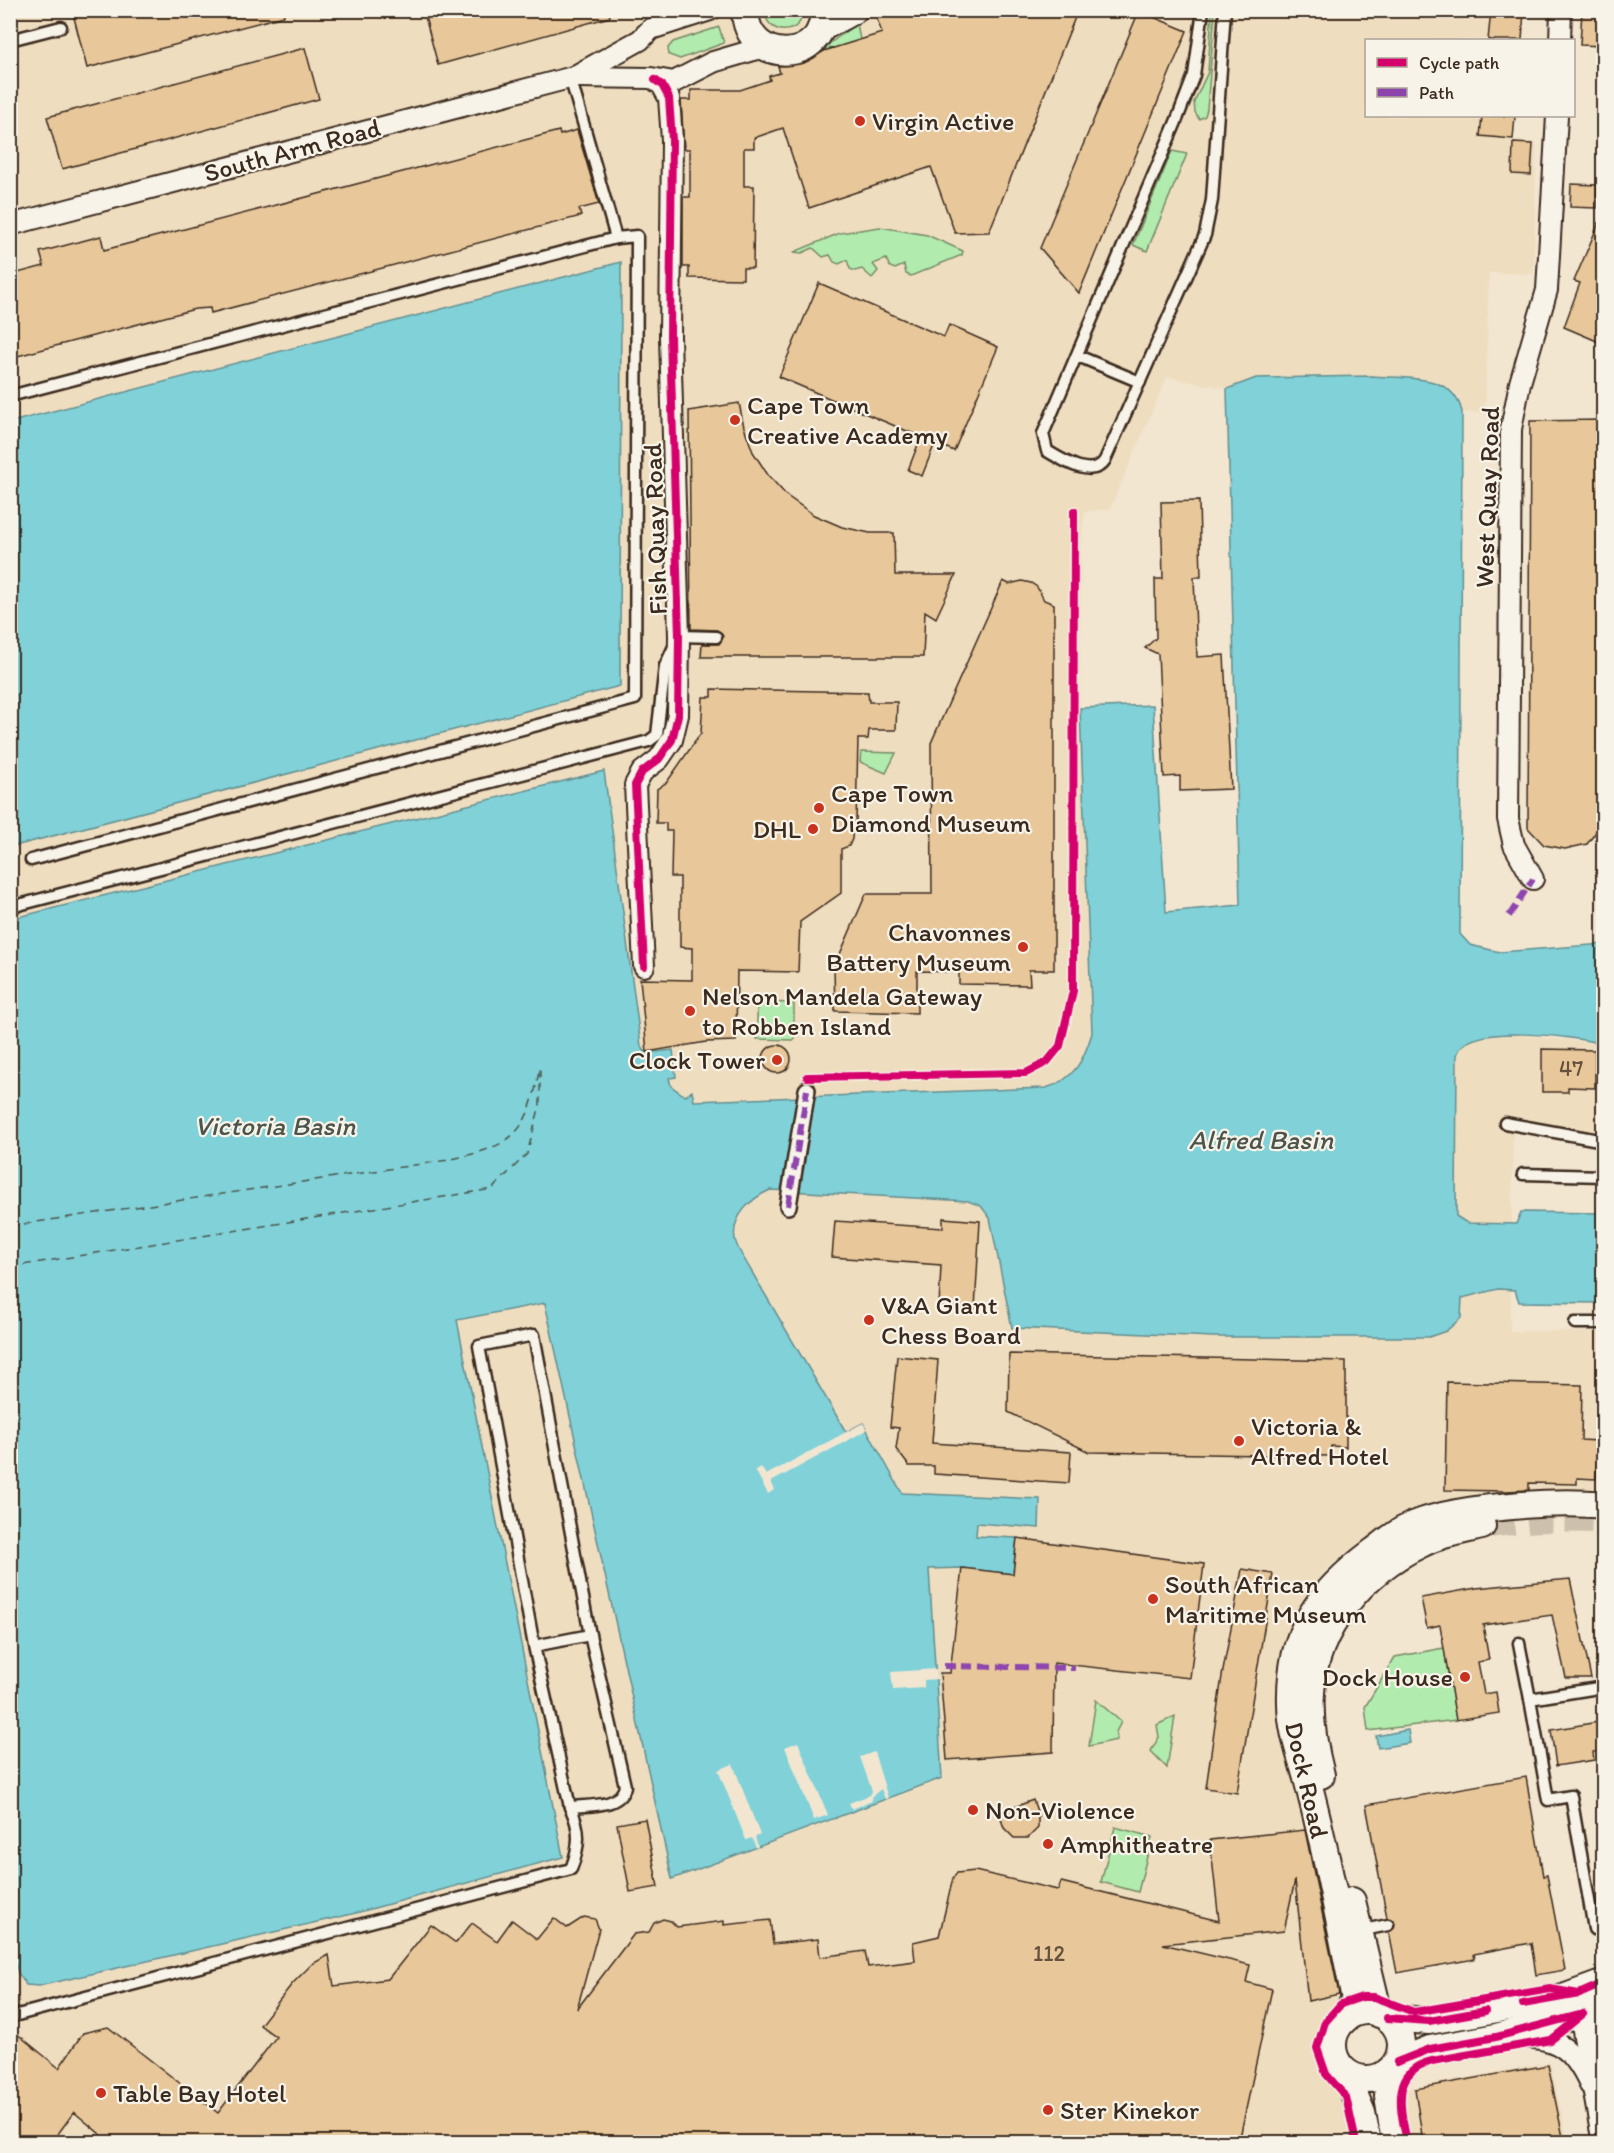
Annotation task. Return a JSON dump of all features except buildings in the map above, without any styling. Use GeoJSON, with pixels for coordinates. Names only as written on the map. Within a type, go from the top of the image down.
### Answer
{"type":"FeatureCollection","features":[{"type":"Feature","properties":{"kind":"street","name":"South Arm Road"},"geometry":{"type":"LineString","coordinates":[[10,225],[572,77],[640,40],[651,29],[659,25],[710,10]]}},
{"type":"Feature","properties":{"kind":"street"},"geometry":{"type":"LineString","coordinates":[[745,10],[751,34],[764,47],[774,51],[797,51],[815,38],[822,19],[854,10]]}},
{"type":"Feature","properties":{"kind":"street"},"geometry":{"type":"LineString","coordinates":[[1560,39],[1561,10]]}},
{"type":"Feature","properties":{"kind":"street","name":"Fish Quay Road"},"geometry":{"type":"LineString","coordinates":[[640,40],[637,61],[642,72],[662,85],[669,98],[672,140],[670,337],[679,636],[678,716],[672,740],[660,759],[642,772],[635,785],[644,966]]}},
{"type":"Feature","properties":{"kind":"street","name":"South Arm Road"},"geometry":{"type":"LineString","coordinates":[[572,77],[653,79],[674,82],[712,62],[764,47]]}},
{"type":"Feature","properties":{"kind":"street","name":"West Quay Road"},"geometry":{"type":"LineString","coordinates":[[1533,879],[1514,845],[1508,819],[1511,429],[1520,383],[1547,290],[1557,117]]}},
{"type":"Feature","properties":{"kind":"street"},"geometry":{"type":"LineString","coordinates":[[788,1206],[807,1090]]}},
{"type":"Feature","properties":{"kind":"street","name":"Dock Road"},"geometry":{"type":"LineString","coordinates":[[1383,2016],[1351,1937],[1293,1733],[1291,1701],[1294,1668],[1303,1630],[1320,1598],[1351,1568],[1405,1528],[1451,1515],[1535,1505],[1604,1505]]}},
{"type":"Feature","properties":{"kind":"street","name":"Dock Road"},"geometry":{"type":"LineString","coordinates":[[1343,2021],[1355,1999],[1351,1937],[1314,1747],[1311,1690],[1320,1650],[1339,1611],[1365,1584],[1402,1554],[1449,1533],[1488,1525]]}},
{"type":"Feature","properties":{"kind":"street"},"geometry":{"type":"LineString","coordinates":[[1346,2072],[1360,2079],[1383,2076],[1394,2066],[1430,2049],[1496,2037],[1589,2005],[1604,1983]]}},
{"type":"Feature","properties":{"kind":"street"},"geometry":{"type":"LineString","coordinates":[[1368,2142],[1362,2113],[1346,2072],[1336,2060],[1333,2048],[1335,2033],[1343,2021],[1360,2012],[1429,2021],[1589,2005]]}},
{"type":"Feature","properties":{"kind":"street"},"geometry":{"type":"LineString","coordinates":[[1589,2005],[1604,2132]]}},
{"type":"Feature","properties":{"kind":"street"},"geometry":{"type":"LineString","coordinates":[[1383,2016],[1395,2027],[1400,2038],[1400,2050],[1388,2096],[1395,2142]]}},
{"type":"Feature","properties":{"kind":"street"},"geometry":{"type":"LineString","coordinates":[[1496,2037],[1539,2037],[1566,2049],[1580,2063],[1599,2104]]}},
{"type":"Feature","properties":{"kind":"lane"},"geometry":{"type":"LineString","coordinates":[[1203,10],[1194,75],[1043,440],[1047,451],[1085,468],[1095,469],[1103,464],[1205,235],[1212,200],[1225,10]]}},
{"type":"Feature","properties":{"kind":"lane"},"geometry":{"type":"LineString","coordinates":[[10,40],[61,27]]}},
{"type":"Feature","properties":{"kind":"lane"},"geometry":{"type":"LineString","coordinates":[[572,77],[615,238]]}},
{"type":"Feature","properties":{"kind":"lane"},"geometry":{"type":"LineString","coordinates":[[10,396],[615,238],[638,236],[635,699],[31,860]]}},
{"type":"Feature","properties":{"kind":"lane"},"geometry":{"type":"LineString","coordinates":[[1078,356],[1140,382]]}},
{"type":"Feature","properties":{"kind":"lane"},"geometry":{"type":"LineString","coordinates":[[11,907],[649,741],[657,735],[665,666],[679,636],[716,637]]}},
{"type":"Feature","properties":{"kind":"lane"},"geometry":{"type":"LineString","coordinates":[[1506,1123],[1604,1141]]}},
{"type":"Feature","properties":{"kind":"lane"},"geometry":{"type":"LineString","coordinates":[[1523,1174],[1604,1176]]}},
{"type":"Feature","properties":{"kind":"lane"},"geometry":{"type":"LineString","coordinates":[[1575,1323],[1604,1323]]}},
{"type":"Feature","properties":{"kind":"lane"},"geometry":{"type":"LineString","coordinates":[[10,2017],[571,1869],[579,1842],[577,1822],[570,1807],[534,1646],[479,1346],[534,1335],[590,1635],[625,1786],[623,1795],[617,1801],[570,1807]]}},
{"type":"Feature","properties":{"kind":"lane"},"geometry":{"type":"LineString","coordinates":[[534,1646],[590,1635]]}},
{"type":"Feature","properties":{"kind":"lane"},"geometry":{"type":"LineString","coordinates":[[1519,1643],[1548,1800],[1571,1796],[1594,1929],[1604,1927]]}},
{"type":"Feature","properties":{"kind":"lane"},"geometry":{"type":"LineString","coordinates":[[1530,1700],[1604,1687]]}},
{"type":"Feature","properties":{"kind":"lane"},"geometry":{"type":"LineString","coordinates":[[1351,1937],[1388,1925]]}},
{"type":"Feature","properties":{"kind":"shaded area"},"geometry":{"type":"Polygon","coordinates":[[[11,11],[1492,11],[1489,39],[1365,39],[1365,117],[1481,117],[1479,136],[1536,142],[1534,274],[1489,273],[1485,413],[1462,412],[1459,397],[1447,386],[1433,382],[1371,376],[1256,378],[1227,389],[1167,377],[1110,509],[1085,512],[1081,545],[1080,708],[1092,1033],[1086,1054],[1073,1074],[1060,1084],[1046,1088],[693,1101],[692,1091],[686,1097],[671,1086],[669,1078],[676,1076],[673,1050],[646,1053],[641,1046],[604,771],[11,919],[11,847],[620,686],[621,262],[11,422],[11,11]]]}},
{"type":"Feature","properties":{"kind":"shaded area"},"geometry":{"type":"Polygon","coordinates":[[[1500,1033],[1603,1044],[1603,1148],[1513,1132],[1512,1224],[1467,1223],[1456,1216],[1457,1055],[1460,1045],[1465,1042],[1500,1033]]]}},
{"type":"Feature","properties":{"kind":"shaded area"},"geometry":{"type":"Polygon","coordinates":[[[769,1190],[968,1201],[981,1206],[990,1218],[1012,1328],[1213,1337],[1429,1337],[1461,1298],[1506,1289],[1511,1290],[1510,1331],[1603,1332],[1603,1500],[1427,1515],[1368,1537],[1329,1567],[1314,1586],[1287,1636],[1277,1694],[1282,1743],[1316,1830],[1346,1995],[1330,2007],[1316,2029],[1314,2057],[1326,2080],[1345,2100],[1550,2062],[1568,2142],[11,2142],[10,1943],[18,1973],[26,1985],[31,1987],[562,1857],[457,1320],[545,1302],[672,1879],[942,1778],[929,1569],[962,1568],[976,1536],[977,1522],[1039,1528],[901,1493],[863,1424],[846,1432],[746,1262],[735,1238],[737,1222],[745,1207],[755,1197],[769,1190]]]}},
{"type":"Feature","properties":{"kind":"green space"},"geometry":{"type":"Polygon","coordinates":[[[765,11],[802,11],[800,22],[795,27],[780,30],[771,25],[765,11]]]}},
{"type":"Feature","properties":{"kind":"green space"},"geometry":{"type":"Polygon","coordinates":[[[1212,11],[1215,11],[1207,109],[1205,116],[1199,119],[1195,112],[1194,102],[1208,72],[1212,11]]]}},
{"type":"Feature","properties":{"kind":"green space"},"geometry":{"type":"Polygon","coordinates":[[[857,23],[860,40],[824,52],[829,44],[857,23]]]}},
{"type":"Feature","properties":{"kind":"green space"},"geometry":{"type":"Polygon","coordinates":[[[719,27],[724,43],[680,59],[669,55],[668,48],[673,42],[719,27]]]}},
{"type":"Feature","properties":{"kind":"green space"},"geometry":{"type":"Polygon","coordinates":[[[1172,151],[1187,154],[1147,251],[1133,245],[1172,151]]]}},
{"type":"Feature","properties":{"kind":"green space"},"geometry":{"type":"Polygon","coordinates":[[[880,227],[927,235],[963,251],[962,255],[911,276],[906,274],[904,265],[895,269],[890,267],[886,259],[873,264],[878,271],[872,278],[862,269],[855,271],[850,269],[847,260],[839,264],[834,262],[830,255],[823,257],[813,248],[802,253],[794,252],[840,233],[880,227]]]}},
{"type":"Feature","properties":{"kind":"green space"},"geometry":{"type":"Polygon","coordinates":[[[861,752],[896,753],[886,773],[860,762],[861,752]]]}},
{"type":"Feature","properties":{"kind":"green space"},"geometry":{"type":"Polygon","coordinates":[[[757,1002],[794,1003],[794,1040],[757,1039],[757,1002]]]}},
{"type":"Feature","properties":{"kind":"green space"},"geometry":{"type":"Polygon","coordinates":[[[1444,1648],[1456,1720],[1368,1731],[1365,1707],[1395,1657],[1444,1648]]]}},
{"type":"Feature","properties":{"kind":"green space"},"geometry":{"type":"Polygon","coordinates":[[[1096,1700],[1121,1722],[1116,1732],[1117,1740],[1089,1746],[1096,1700]]]}},
{"type":"Feature","properties":{"kind":"green space"},"geometry":{"type":"Polygon","coordinates":[[[1175,1716],[1167,1768],[1151,1751],[1159,1737],[1157,1725],[1175,1716]]]}},
{"type":"Feature","properties":{"kind":"green space"},"geometry":{"type":"Polygon","coordinates":[[[1115,1827],[1152,1837],[1138,1892],[1101,1882],[1115,1827]]]}},
{"type":"Feature","properties":{"kind":"water"},"geometry":{"type":"Polygon","coordinates":[[[621,262],[620,686],[11,847],[11,422],[621,262]]]}},
{"type":"Feature","properties":{"kind":"water","name":"Victoria Basin"},"geometry":{"type":"Polygon","coordinates":[[[1371,376],[1413,378],[1438,384],[1449,390],[1457,399],[1462,412],[1460,934],[1470,945],[1500,952],[1604,944],[1603,1044],[1547,1035],[1499,1035],[1479,1038],[1464,1044],[1457,1055],[1456,1216],[1467,1223],[1516,1224],[1521,1212],[1603,1213],[1603,1303],[1519,1302],[1515,1290],[1498,1289],[1462,1298],[1461,1318],[1446,1331],[1429,1337],[1213,1337],[1012,1328],[990,1218],[981,1206],[968,1201],[770,1190],[763,1193],[744,1209],[736,1223],[737,1245],[846,1432],[863,1423],[902,1493],[1040,1499],[1039,1528],[977,1523],[976,1536],[1017,1538],[1013,1574],[962,1568],[929,1569],[942,1778],[672,1879],[545,1303],[457,1320],[563,1857],[352,1914],[39,1986],[26,1985],[18,1973],[10,1943],[10,919],[604,771],[641,1046],[646,1053],[673,1050],[676,1077],[669,1078],[671,1086],[685,1096],[692,1091],[694,1101],[1046,1088],[1064,1080],[1071,1074],[1081,1060],[1092,1033],[1080,708],[1153,705],[1166,912],[1240,905],[1227,389],[1256,378],[1371,376]]]}},
{"type":"Feature","properties":{"kind":"water"},"geometry":{"type":"Polygon","coordinates":[[[1408,1730],[1410,1743],[1378,1748],[1376,1736],[1408,1730]]]}},
{"type":"Feature","properties":{"kind":"pier"},"geometry":{"type":"Polygon","coordinates":[[[863,1423],[867,1430],[771,1482],[774,1490],[768,1494],[755,1470],[761,1467],[766,1475],[863,1423]]]}},
{"type":"Feature","properties":{"kind":"pier"},"geometry":{"type":"Polygon","coordinates":[[[936,1669],[937,1679],[924,1680],[924,1688],[893,1690],[891,1672],[936,1669]]]}},
{"type":"Feature","properties":{"kind":"pier"},"geometry":{"type":"Polygon","coordinates":[[[798,1742],[828,1815],[814,1820],[785,1747],[798,1742]]]}},
{"type":"Feature","properties":{"kind":"pier"},"geometry":{"type":"Polygon","coordinates":[[[874,1752],[888,1798],[885,1799],[881,1789],[871,1797],[872,1801],[852,1809],[849,1803],[870,1795],[872,1791],[860,1757],[874,1752]]]}},
{"type":"Feature","properties":{"kind":"pier"},"geometry":{"type":"Polygon","coordinates":[[[733,1764],[760,1835],[755,1837],[758,1847],[756,1848],[752,1838],[746,1840],[718,1770],[733,1764]]]}},
{"type":"Feature","properties":{"kind":"ferry route"},"geometry":{"type":"LineString","coordinates":[[10,1267],[492,1189],[527,1154],[540,1105],[540,1066]]}},
{"type":"Feature","properties":{"kind":"ferry route"},"geometry":{"type":"LineString","coordinates":[[10,1226],[448,1160],[487,1150],[512,1135],[521,1125],[528,1111],[539,1071]]}},
{"type":"Feature","properties":{"kind":"tunnel"},"geometry":{"type":"LineString","coordinates":[[1488,1525],[1538,1519],[1604,1520]]}},
{"type":"Feature","properties":{"kind":"marked path"},"geometry":{"type":"LineString","coordinates":[[1509,916],[1533,879]]}},
{"type":"Feature","properties":{"kind":"marked path"},"geometry":{"type":"LineString","coordinates":[[788,1206],[807,1090]]}},
{"type":"Feature","properties":{"kind":"marked path"},"geometry":{"type":"LineString","coordinates":[[944,1666],[1075,1668]]}},
{"type":"Feature","properties":{"kind":"cycle path"},"geometry":{"type":"LineString","coordinates":[[644,966],[635,785],[642,772],[659,759],[672,740],[678,715],[679,636],[670,337],[672,140],[669,98],[662,85],[655,80]]}},
{"type":"Feature","properties":{"kind":"cycle path"},"geometry":{"type":"LineString","coordinates":[[807,1077],[1026,1073],[1047,1062],[1060,1046],[1073,991],[1074,511]]}},
{"type":"Feature","properties":{"kind":"cycle path"},"geometry":{"type":"LineString","coordinates":[[1523,2004],[1579,1994],[1604,1983]]}},
{"type":"Feature","properties":{"kind":"cycle path"},"geometry":{"type":"LineString","coordinates":[[1356,2142],[1346,2097],[1326,2074],[1317,2048],[1325,2022],[1341,2004],[1362,1997],[1374,1997],[1414,2012],[1550,1989],[1579,1994]]}},
{"type":"Feature","properties":{"kind":"cycle path"},"geometry":{"type":"LineString","coordinates":[[1387,2018],[1429,2021],[1485,2011]]}},
{"type":"Feature","properties":{"kind":"cycle path"},"geometry":{"type":"LineString","coordinates":[[1407,2142],[1402,2118],[1401,2094],[1409,2074],[1418,2066],[1432,2061],[1551,2040],[1583,2014]]}},
{"type":"Feature","properties":{"kind":"cycle path"},"geometry":{"type":"LineString","coordinates":[[1397,2062],[1430,2049],[1496,2037],[1579,2015]]}},
{"type":"Feature","properties":{"kind":"place","name":"Virgin Active"},"geometry":{"type":"Point","coordinates":[860,121]}},
{"type":"Feature","properties":{"kind":"place","name":"Cape Town Creative Academy"},"geometry":{"type":"Point","coordinates":[735,420]}},
{"type":"Feature","properties":{"kind":"place","name":"Cape Town Diamond Museum"},"geometry":{"type":"Point","coordinates":[819,808]}},
{"type":"Feature","properties":{"kind":"place","name":"DHL"},"geometry":{"type":"Point","coordinates":[813,829]}},
{"type":"Feature","properties":{"kind":"place","name":"Chavonnes Battery Museum"},"geometry":{"type":"Point","coordinates":[1023,947]}},
{"type":"Feature","properties":{"kind":"place","name":"Nelson Mandela Gateway to Robben Island"},"geometry":{"type":"Point","coordinates":[690,1011]}},
{"type":"Feature","properties":{"kind":"place","name":"Clock Tower"},"geometry":{"type":"Point","coordinates":[777,1060]}},
{"type":"Feature","properties":{"kind":"place","name":"V&A Giant Chess Board"},"geometry":{"type":"Point","coordinates":[869,1320]}},
{"type":"Feature","properties":{"kind":"place","name":"Victoria & Alfred Hotel"},"geometry":{"type":"Point","coordinates":[1239,1441]}},
{"type":"Feature","properties":{"kind":"place","name":"South African Maritime Museum"},"geometry":{"type":"Point","coordinates":[1153,1599]}},
{"type":"Feature","properties":{"kind":"place","name":"Dock House"},"geometry":{"type":"Point","coordinates":[1465,1677]}},
{"type":"Feature","properties":{"kind":"place","name":"Non-Violence"},"geometry":{"type":"Point","coordinates":[973,1810]}},
{"type":"Feature","properties":{"kind":"place","name":"Amphitheatre"},"geometry":{"type":"Point","coordinates":[1048,1844]}},
{"type":"Feature","properties":{"kind":"place","name":"Table Bay Hotel"},"geometry":{"type":"Point","coordinates":[101,2093]}},
{"type":"Feature","properties":{"kind":"place","name":"Ster Kinekor"},"geometry":{"type":"Point","coordinates":[1048,2110]}},
{"type":"Feature","properties":{"kind":"water label","name":"Alfred Basin"},"geometry":{"type":"Point","coordinates":[1261,1140]}}]}
